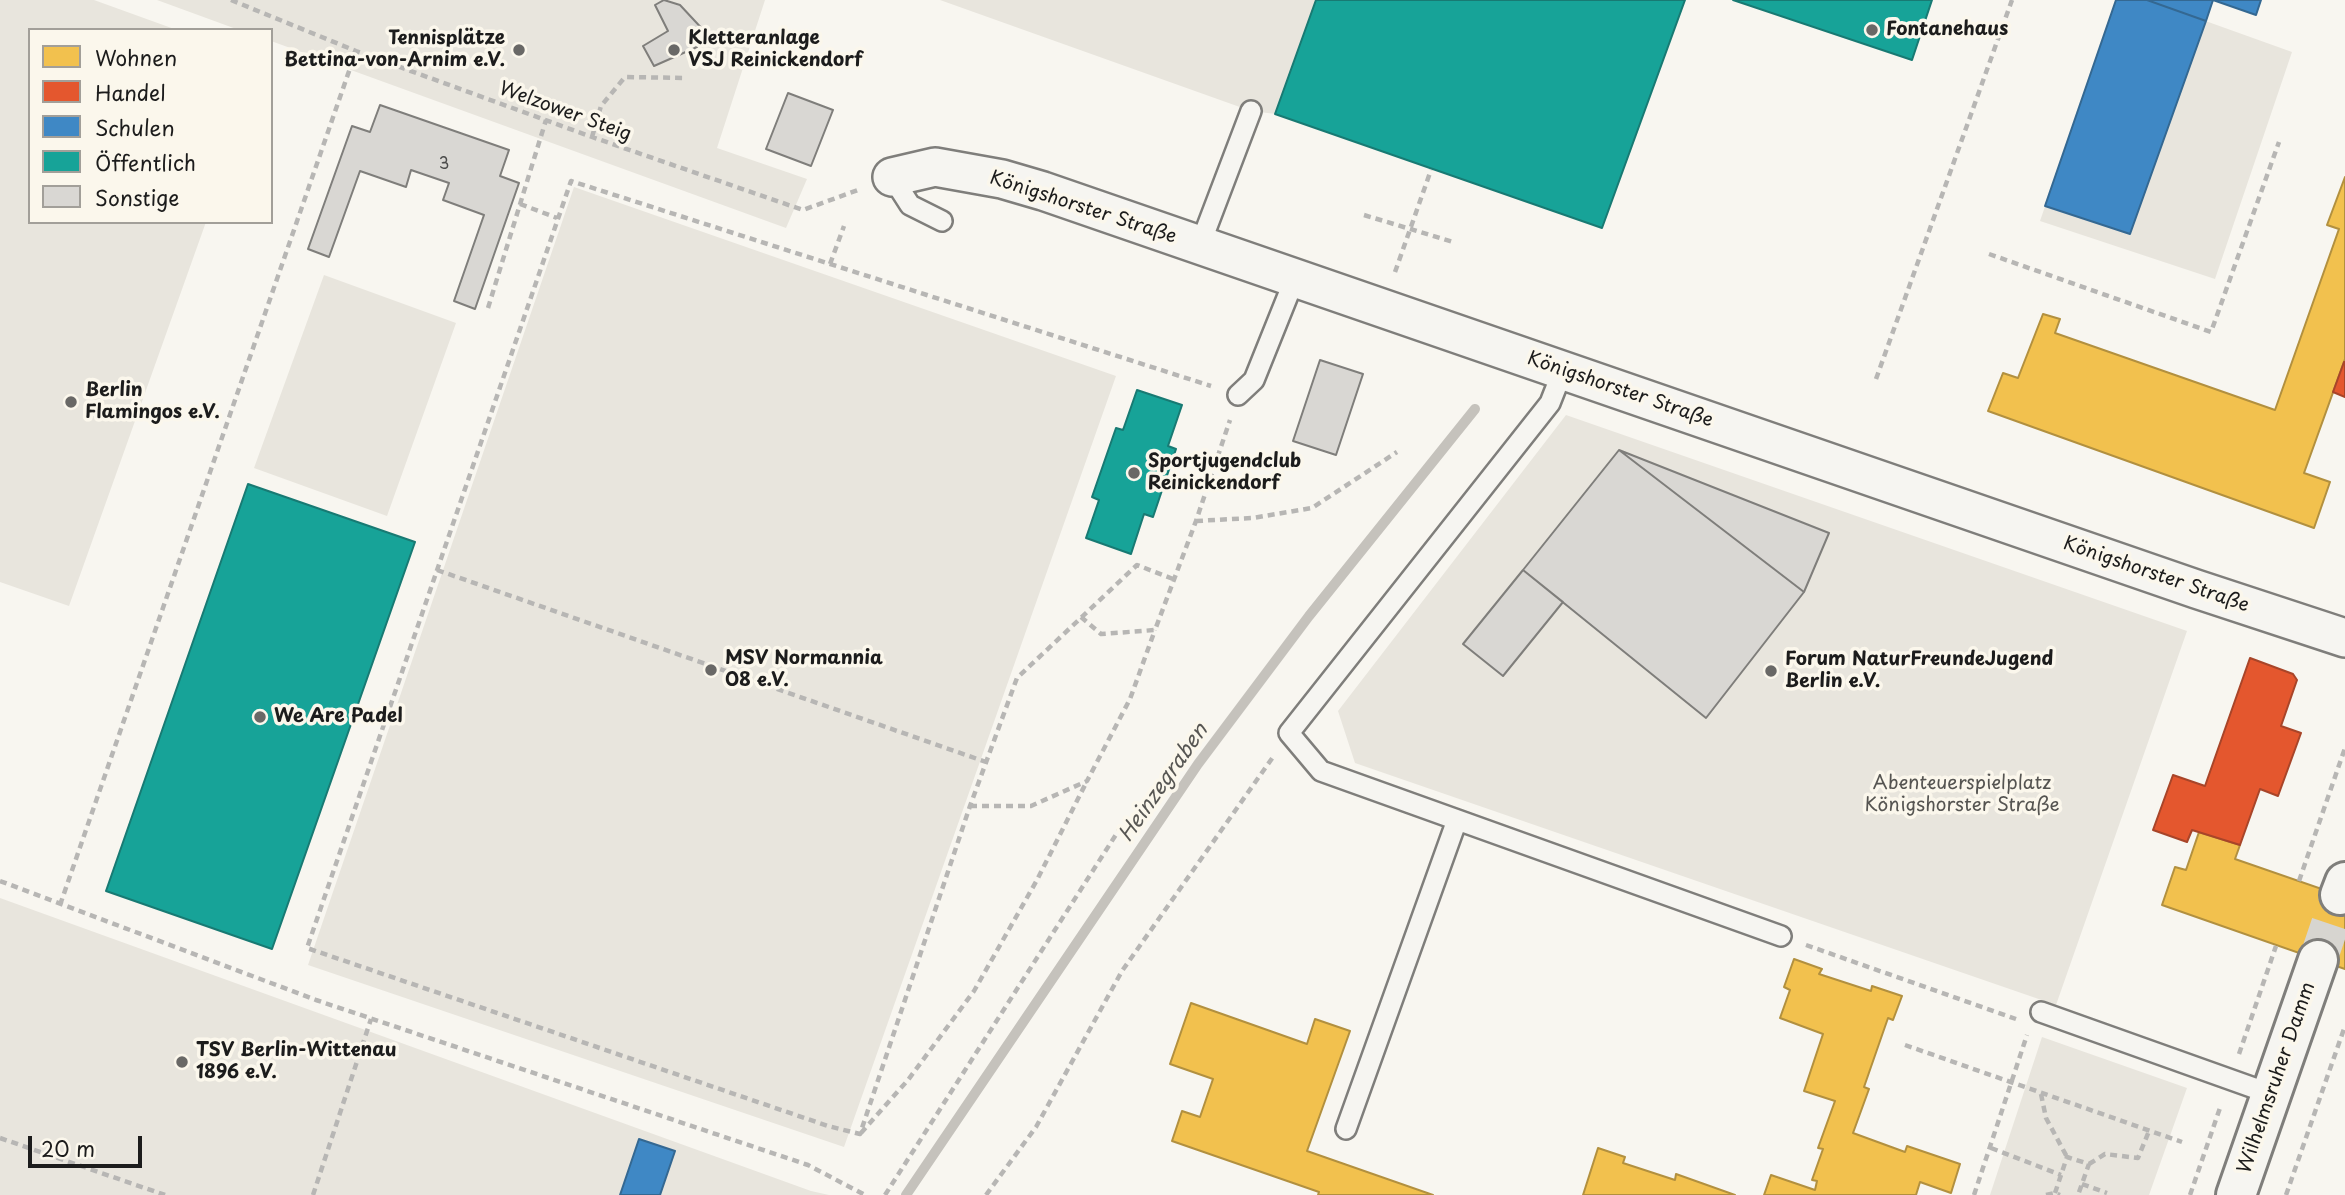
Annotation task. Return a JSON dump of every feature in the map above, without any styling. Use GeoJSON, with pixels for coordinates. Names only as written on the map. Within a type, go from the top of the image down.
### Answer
{"type":"FeatureCollection","features":[{"type":"Feature","properties":{"kind":"main road","name":"Wilhelmsruher Damm"},"geometry":{"type":"LineString","coordinates":[[2236,1195],[2318,960]]}},
{"type":"Feature","properties":{"kind":"street","name":"Königshorster Straße"},"geometry":{"type":"LineString","coordinates":[[892,177],[935,167],[1002,179],[1043,191],[2345,638]]}},
{"type":"Feature","properties":{"kind":"lane"},"geometry":{"type":"LineString","coordinates":[[1200,245],[1251,111]]}},
{"type":"Feature","properties":{"kind":"lane"},"geometry":{"type":"LineString","coordinates":[[892,177],[910,205],[942,221]]}},
{"type":"Feature","properties":{"kind":"lane"},"geometry":{"type":"LineString","coordinates":[[1238,395],[1254,380],[1295,278]]}},
{"type":"Feature","properties":{"kind":"lane"},"geometry":{"type":"LineString","coordinates":[[1563,370],[1550,403],[1289,733],[1321,771],[1781,936]]}},
{"type":"Feature","properties":{"kind":"lane"},"geometry":{"type":"LineString","coordinates":[[1346,1129],[1457,820]]}},
{"type":"Feature","properties":{"kind":"lane"},"geometry":{"type":"LineString","coordinates":[[2036,1018],[2271,1094]]}},
{"type":"Feature","properties":{"kind":"path","name":"Welzower Steig"},"geometry":{"type":"LineString","coordinates":[[231,0],[356,51],[803,210],[892,177]]}},
{"type":"Feature","properties":{"kind":"path"},"geometry":{"type":"LineString","coordinates":[[1876,379],[2012,0]]}},
{"type":"Feature","properties":{"kind":"path"},"geometry":{"type":"LineString","coordinates":[[60,905],[356,51]]}},
{"type":"Feature","properties":{"kind":"path"},"geometry":{"type":"LineString","coordinates":[[592,137],[601,106],[625,77],[687,78]]}},
{"type":"Feature","properties":{"kind":"path"},"geometry":{"type":"LineString","coordinates":[[488,308],[545,120]]}},
{"type":"Feature","properties":{"kind":"path"},"geometry":{"type":"LineString","coordinates":[[1989,254],[2211,332],[2279,142]]}},
{"type":"Feature","properties":{"kind":"path"},"geometry":{"type":"LineString","coordinates":[[1395,273],[1431,170]]}},
{"type":"Feature","properties":{"kind":"path"},"geometry":{"type":"LineString","coordinates":[[571,181],[1238,395],[1196,521],[1130,699],[1037,880],[974,992],[908,1080],[860,1134],[828,1126],[307,948],[571,181]]}},
{"type":"Feature","properties":{"kind":"path"},"geometry":{"type":"LineString","coordinates":[[520,204],[557,218]]}},
{"type":"Feature","properties":{"kind":"path"},"geometry":{"type":"LineString","coordinates":[[1364,215],[1453,242]]}},
{"type":"Feature","properties":{"kind":"path"},"geometry":{"type":"LineString","coordinates":[[830,264],[844,226]]}},
{"type":"Feature","properties":{"kind":"path"},"geometry":{"type":"LineString","coordinates":[[1196,521],[1253,518],[1312,508],[1397,452]]}},
{"type":"Feature","properties":{"kind":"path"},"geometry":{"type":"LineString","coordinates":[[860,1134],[970,806],[1017,678],[1137,565],[1173,579]]}},
{"type":"Feature","properties":{"kind":"path"},"geometry":{"type":"LineString","coordinates":[[437,570],[986,762]]}},
{"type":"Feature","properties":{"kind":"path"},"geometry":{"type":"LineString","coordinates":[[1081,617],[1101,634],[1155,630]]}},
{"type":"Feature","properties":{"kind":"path"},"geometry":{"type":"LineString","coordinates":[[986,1195],[1035,1127],[1122,971],[1289,733]]}},
{"type":"Feature","properties":{"kind":"path"},"geometry":{"type":"LineString","coordinates":[[2299,881],[2345,748]]}},
{"type":"Feature","properties":{"kind":"path"},"geometry":{"type":"LineString","coordinates":[[970,806],[1031,806],[1087,781]]}},
{"type":"Feature","properties":{"kind":"path"},"geometry":{"type":"LineString","coordinates":[[885,1195],[1126,819]]}},
{"type":"Feature","properties":{"kind":"path"},"geometry":{"type":"LineString","coordinates":[[0,881],[316,1000],[808,1165],[865,1195]]}},
{"type":"Feature","properties":{"kind":"path"},"geometry":{"type":"LineString","coordinates":[[1781,936],[2036,1018],[2011,1083],[1974,1195]]}},
{"type":"Feature","properties":{"kind":"path"},"geometry":{"type":"LineString","coordinates":[[313,1195],[372,1019]]}},
{"type":"Feature","properties":{"kind":"path"},"geometry":{"type":"LineString","coordinates":[[2286,1195],[2345,1026]]}},
{"type":"Feature","properties":{"kind":"path"},"geometry":{"type":"LineString","coordinates":[[1905,1045],[2182,1142]]}},
{"type":"Feature","properties":{"kind":"path"},"geometry":{"type":"LineString","coordinates":[[2041,1093],[2046,1118],[2067,1157],[2089,1164]]}},
{"type":"Feature","properties":{"kind":"path"},"geometry":{"type":"LineString","coordinates":[[2078,1195],[2089,1164],[2105,1154],[2138,1158],[2149,1131]]}},
{"type":"Feature","properties":{"kind":"path"},"geometry":{"type":"LineString","coordinates":[[0,1138],[165,1195]]}},
{"type":"Feature","properties":{"kind":"path"},"geometry":{"type":"LineString","coordinates":[[1991,1148],[2061,1175]]}},
{"type":"Feature","properties":{"kind":"path"},"geometry":{"type":"LineString","coordinates":[[2046,1195],[2057,1194],[2067,1157]]}},
{"type":"Feature","properties":{"kind":"path"},"geometry":{"type":"LineString","coordinates":[[2082,1184],[2107,1193]]}},
{"type":"Feature","properties":{"kind":"shaded area","name":"Berlin Flamingos e.V."},"geometry":{"type":"Polygon","coordinates":[[[0,0],[94,0],[171,28],[28,28],[28,224],[205,224],[69,606],[0,582],[0,0]]]}},
{"type":"Feature","properties":{"kind":"shaded area"},"geometry":{"type":"Polygon","coordinates":[[[157,0],[765,0],[717,148],[807,179],[786,228],[273,42],[273,28],[234,28],[157,0]]]}},
{"type":"Feature","properties":{"kind":"shaded area"},"geometry":{"type":"Polygon","coordinates":[[[940,0],[1685,0],[1602,228],[1276,114],[1251,111],[940,0]]]}},
{"type":"Feature","properties":{"kind":"shaded area"},"geometry":{"type":"Polygon","coordinates":[[[2116,0],[2147,0],[2292,52],[2215,279],[2040,221],[2116,0]]]}},
{"type":"Feature","properties":{"kind":"shaded area","name":"MSV Normannia 08 e.V."},"geometry":{"type":"Polygon","coordinates":[[[574,187],[1116,376],[844,1147],[308,965],[574,187]]]}},
{"type":"Feature","properties":{"kind":"shaded area"},"geometry":{"type":"Polygon","coordinates":[[[324,275],[456,323],[387,516],[254,468],[324,275]]]}},
{"type":"Feature","properties":{"kind":"shaded area","name":"Forum NaturFreundeJugend Berlin e.V."},"geometry":{"type":"Polygon","coordinates":[[[1566,415],[2187,631],[2056,1005],[1355,763],[1338,711],[1566,415]]]}},
{"type":"Feature","properties":{"kind":"shaded area","name":"TSV Berlin-Wittenau 1896 e.V."},"geometry":{"type":"Polygon","coordinates":[[[0,898],[811,1191],[829,1195],[0,1195],[0,898]]]}},
{"type":"Feature","properties":{"kind":"shaded area"},"geometry":{"type":"Polygon","coordinates":[[[2042,1037],[2187,1088],[2149,1195],[1990,1195],[2042,1037]]]}},
{"type":"Feature","properties":{"kind":"building: Wohnen"},"geometry":{"type":"Polygon","coordinates":[[[2345,177],[2345,359],[2304,473],[2330,482],[2314,528],[1988,411],[2003,373],[2018,378],[2043,314],[2060,319],[2055,333],[2275,410],[2339,229],[2327,225],[2345,177]]]}},
{"type":"Feature","properties":{"kind":"building: Wohnen"},"geometry":{"type":"Polygon","coordinates":[[[2199,832],[2240,845],[2235,859],[2345,897],[2345,969],[2162,905],[2175,867],[2186,870],[2199,832]]]}},
{"type":"Feature","properties":{"kind":"building: Wohnen"},"geometry":{"type":"Polygon","coordinates":[[[1794,959],[1822,969],[1819,974],[1871,991],[1872,986],[1902,996],[1893,1020],[1888,1018],[1864,1087],[1869,1089],[1853,1133],[1905,1152],[1907,1146],[1960,1164],[1951,1193],[1920,1182],[1916,1195],[1764,1195],[1771,1175],[1815,1190],[1817,1181],[1812,1180],[1823,1149],[1818,1148],[1835,1101],[1804,1091],[1823,1034],[1780,1018],[1790,990],[1784,987],[1794,959]]]}},
{"type":"Feature","properties":{"kind":"building: Wohnen"},"geometry":{"type":"Polygon","coordinates":[[[1191,1003],[1307,1044],[1315,1019],[1350,1031],[1307,1151],[1433,1195],[1318,1195],[1319,1192],[1172,1141],[1182,1111],[1200,1117],[1213,1079],[1170,1064],[1191,1003]]]}},
{"type":"Feature","properties":{"kind":"building: Wohnen"},"geometry":{"type":"Polygon","coordinates":[[[1598,1148],[1625,1157],[1623,1163],[1675,1180],[1676,1174],[1735,1195],[1583,1195],[1598,1148]]]}},
{"type":"Feature","properties":{"kind":"building: Handel"},"geometry":{"type":"Polygon","coordinates":[[[2345,362],[2345,397],[2333,392],[2345,362]]]}},
{"type":"Feature","properties":{"kind":"building: Handel"},"geometry":{"type":"Polygon","coordinates":[[[2250,658],[2293,674],[2297,680],[2281,726],[2301,733],[2278,796],[2260,789],[2240,845],[2192,830],[2187,842],[2153,830],[2173,775],[2205,786],[2250,658]]]}},
{"type":"Feature","properties":{"kind":"building: Schulen"},"geometry":{"type":"Polygon","coordinates":[[[2116,0],[2147,0],[2206,21],[2130,234],[2045,206],[2116,0]]]}},
{"type":"Feature","properties":{"kind":"building: Schulen"},"geometry":{"type":"Polygon","coordinates":[[[2147,0],[2213,0],[2206,21],[2147,0]]]}},
{"type":"Feature","properties":{"kind":"building: Schulen"},"geometry":{"type":"Polygon","coordinates":[[[2213,0],[2261,0],[2256,15],[2213,0]]]}},
{"type":"Feature","properties":{"kind":"building: Schulen"},"geometry":{"type":"Polygon","coordinates":[[[639,1139],[675,1151],[660,1195],[620,1195],[639,1139]]]}},
{"type":"Feature","properties":{"kind":"building: Öffentlich"},"geometry":{"type":"Polygon","coordinates":[[[1316,0],[1685,0],[1602,228],[1275,114],[1316,0]]]}},
{"type":"Feature","properties":{"kind":"building: Öffentlich","name":"Fontanehaus"},"geometry":{"type":"Polygon","coordinates":[[[1733,0],[1932,0],[1912,60],[1733,0]]]}},
{"type":"Feature","properties":{"kind":"building: Öffentlich","name":"Sportjugendclub Reinickendorf"},"geometry":{"type":"Polygon","coordinates":[[[1137,390],[1182,405],[1168,446],[1176,449],[1153,517],[1144,514],[1131,554],[1086,538],[1099,500],[1092,497],[1116,428],[1123,430],[1137,390]]]}},
{"type":"Feature","properties":{"kind":"building: Öffentlich","name":"We Are Padel"},"geometry":{"type":"Polygon","coordinates":[[[248,484],[415,542],[272,949],[106,891],[248,484]]]}},
{"type":"Feature","properties":{"kind":"building: Sonstige"},"geometry":{"type":"Polygon","coordinates":[[[664,0],[680,5],[707,34],[697,47],[654,66],[643,46],[668,31],[655,5],[664,0]]]}},
{"type":"Feature","properties":{"kind":"building: Sonstige"},"geometry":{"type":"Polygon","coordinates":[[[788,93],[833,110],[811,166],[766,149],[788,93]]]}},
{"type":"Feature","properties":{"kind":"building: Sonstige"},"geometry":{"type":"Polygon","coordinates":[[[380,105],[509,150],[500,176],[519,183],[475,309],[454,301],[484,215],[443,200],[449,183],[411,170],[406,187],[360,171],[329,257],[308,249],[352,126],[370,132],[380,105]]]}},
{"type":"Feature","properties":{"kind":"building: Sonstige"},"geometry":{"type":"Polygon","coordinates":[[[1320,360],[1363,374],[1336,455],[1293,441],[1320,360]]]}},
{"type":"Feature","properties":{"kind":"building: Sonstige"},"geometry":{"type":"Polygon","coordinates":[[[1619,450],[1804,592],[1706,718],[1523,570],[1619,450]]]}},
{"type":"Feature","properties":{"kind":"building: Sonstige"},"geometry":{"type":"Polygon","coordinates":[[[1619,450],[1829,533],[1804,592],[1619,450]]]}},
{"type":"Feature","properties":{"kind":"building: Sonstige"},"geometry":{"type":"Polygon","coordinates":[[[1523,570],[1563,602],[1503,676],[1463,644],[1523,570]]]}},
{"type":"Feature","properties":{"kind":"waterway","name":"Heinzegraben"},"geometry":{"type":"LineString","coordinates":[[906,1195],[1198,764],[1309,616],[1475,409]]}},
{"type":"Feature","properties":{"kind":"tunnel"},"geometry":{"type":"LineString","coordinates":[[2318,960],[2340,895]]}},
{"type":"Feature","properties":{"kind":"place","name":"Fontanehaus"},"geometry":{"type":"Point","coordinates":[1872,30]}},
{"type":"Feature","properties":{"kind":"place","name":"Tennisplätze Bettina-von-Arnim e.V."},"geometry":{"type":"Point","coordinates":[519,50]}},
{"type":"Feature","properties":{"kind":"place","name":"Kletteranlage VSJ Reinickendorf"},"geometry":{"type":"Point","coordinates":[674,50]}},
{"type":"Feature","properties":{"kind":"place","name":"Berlin Flamingos e.V."},"geometry":{"type":"Point","coordinates":[71,402]}},
{"type":"Feature","properties":{"kind":"place","name":"Sportjugendclub Reinickendorf"},"geometry":{"type":"Point","coordinates":[1134,473]}},
{"type":"Feature","properties":{"kind":"place","name":"MSV Normannia 08 e.V."},"geometry":{"type":"Point","coordinates":[711,670]}},
{"type":"Feature","properties":{"kind":"place","name":"Forum NaturFreundeJugend Berlin e.V."},"geometry":{"type":"Point","coordinates":[1771,671]}},
{"type":"Feature","properties":{"kind":"place","name":"We Are Padel"},"geometry":{"type":"Point","coordinates":[260,717]}},
{"type":"Feature","properties":{"kind":"place","name":"TSV Berlin-Wittenau 1896 e.V."},"geometry":{"type":"Point","coordinates":[182,1062]}},
{"type":"Feature","properties":{"kind":"park label","name":"Abenteuerspielplatz Königshorster Straße"},"geometry":{"type":"Point","coordinates":[1962,795]}}]}
